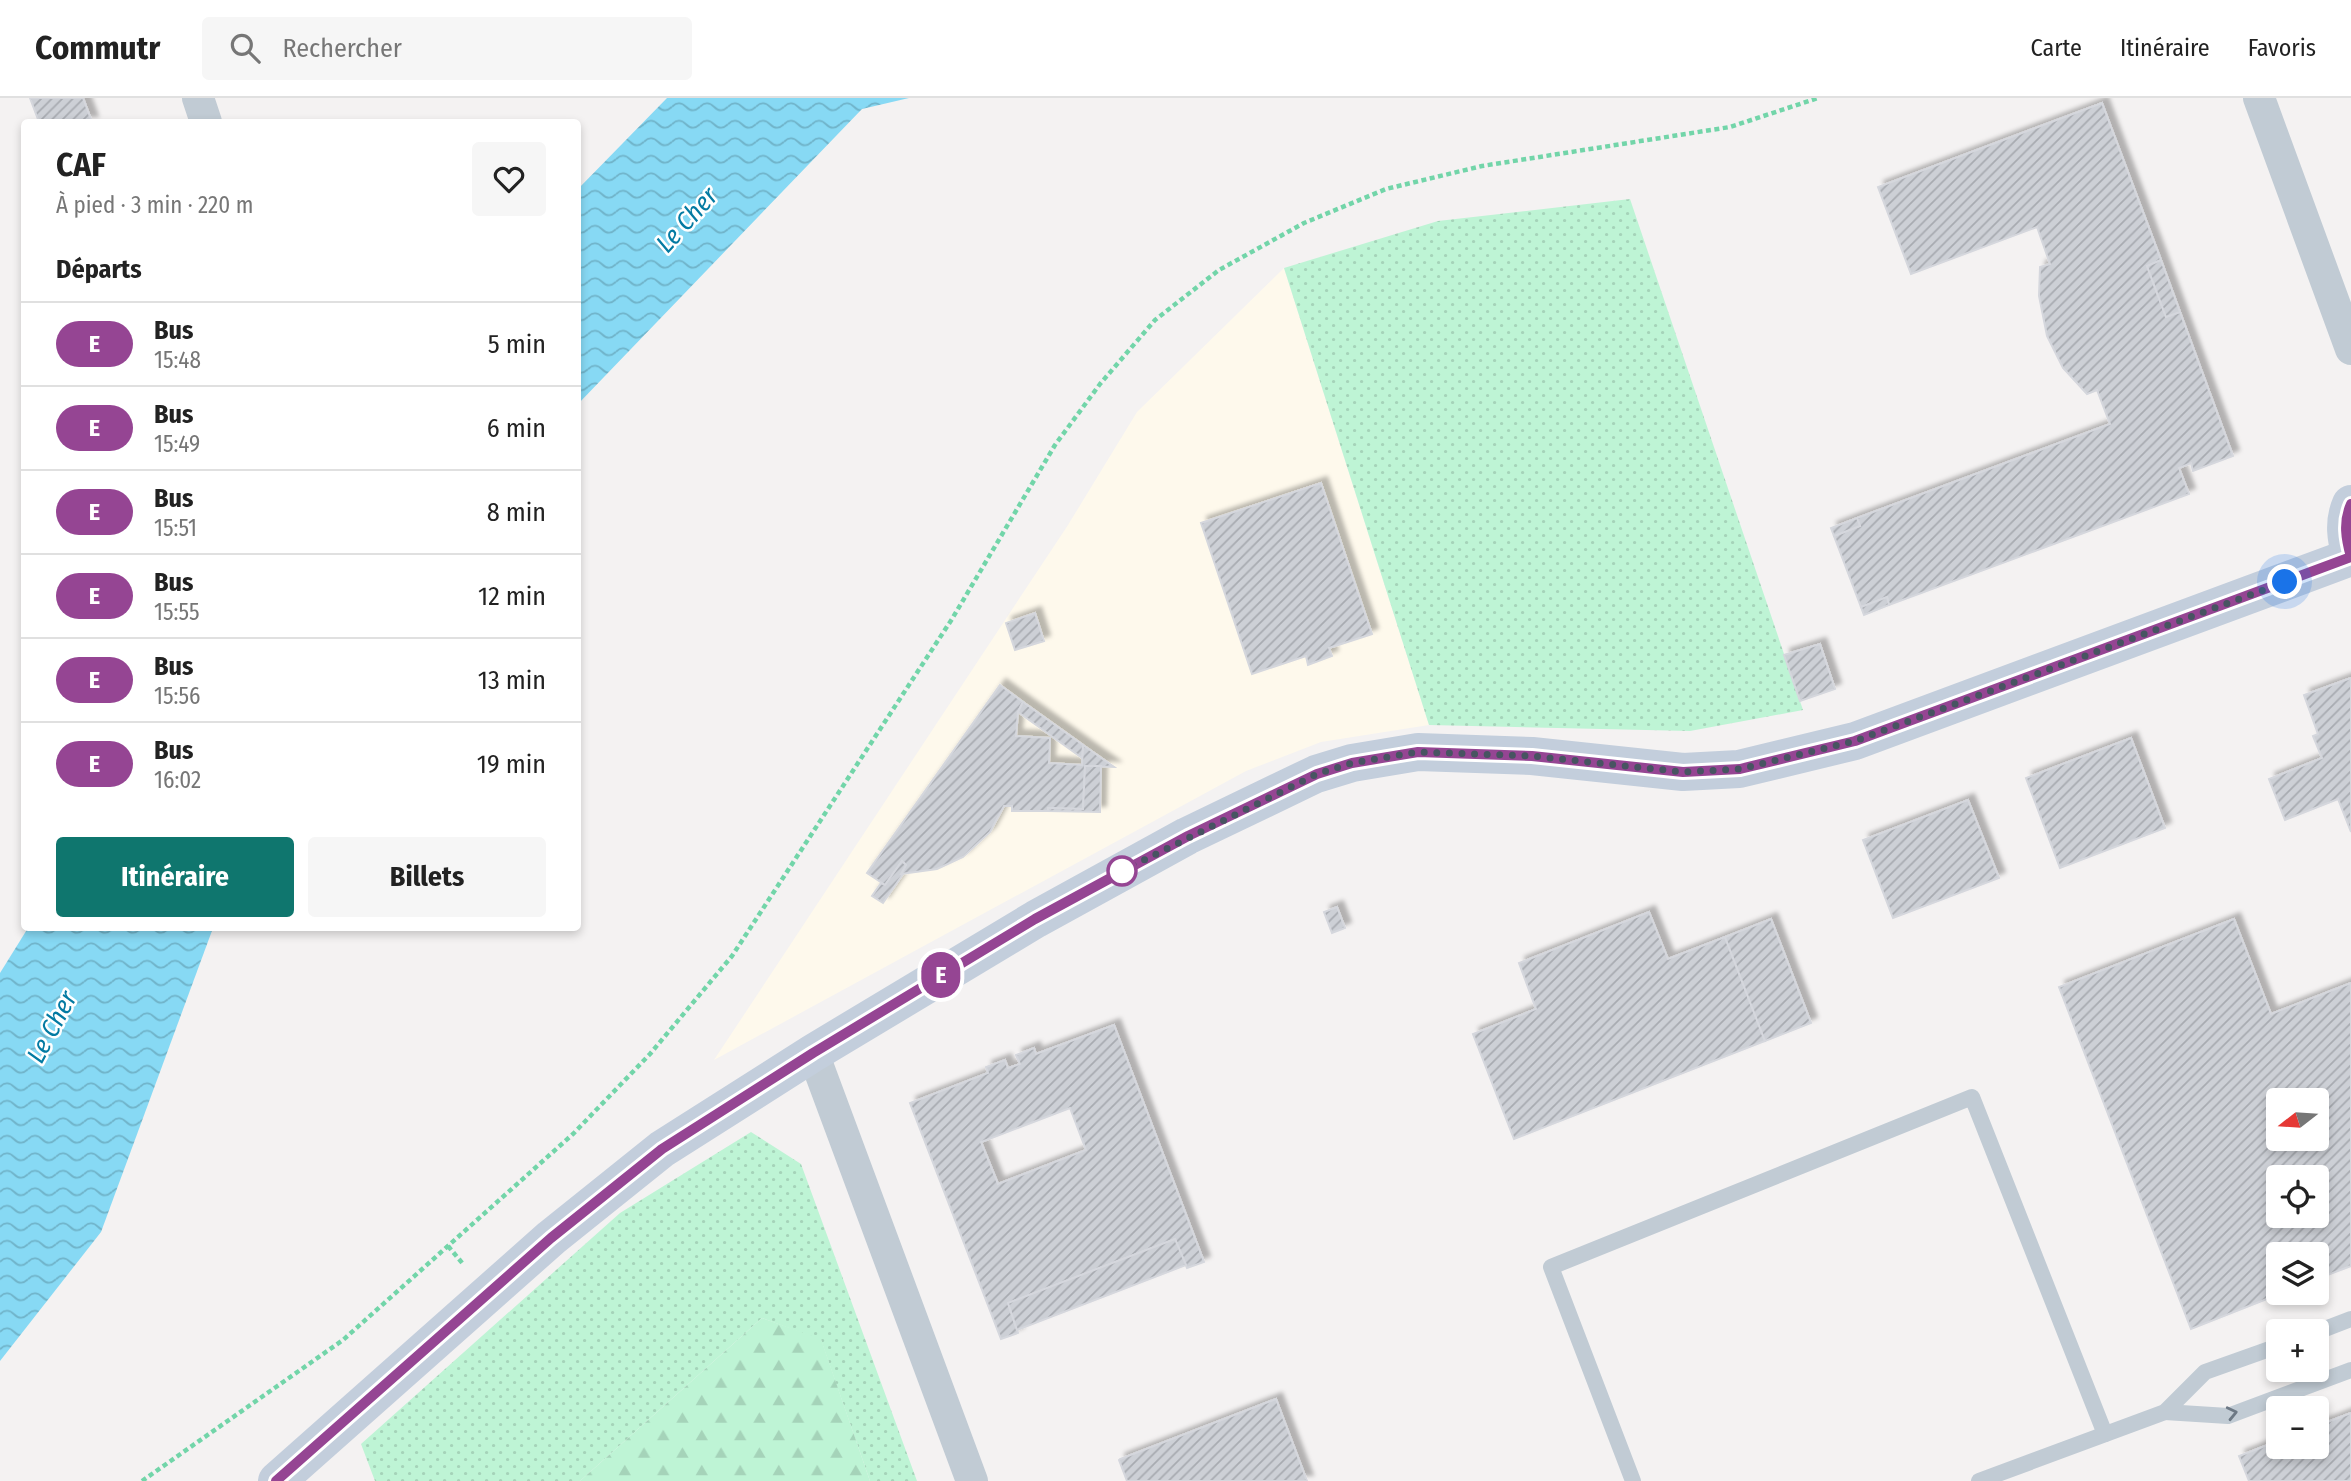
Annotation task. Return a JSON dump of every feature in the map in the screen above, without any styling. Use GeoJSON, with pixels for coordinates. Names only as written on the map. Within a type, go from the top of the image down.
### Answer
{"type":"FeatureCollection","features":[{"type":"Feature","properties":{"kind":"street"},"geometry":{"type":"LineString","coordinates":[[198,98],[204,119]]}},
{"type":"Feature","properties":{"kind":"street"},"geometry":{"type":"LineString","coordinates":[[2259,98],[2351,349]]}},
{"type":"Feature","properties":{"kind":"street"},"geometry":{"type":"LineString","coordinates":[[276,1481],[551,1238],[662,1149],[813,1053],[1035,919],[1188,836],[1317,774],[1352,763],[1418,752],[1532,756],[1683,772],[1740,769],[1855,741],[2351,557],[2345,535],[2347,512],[2351,504]]}},
{"type":"Feature","properties":{"kind":"street"},"geometry":{"type":"LineString","coordinates":[[813,1053],[972,1481]]}},
{"type":"Feature","properties":{"kind":"lane"},"geometry":{"type":"LineString","coordinates":[[1633,1481],[1551,1267],[1972,1097],[2105,1434]]}},
{"type":"Feature","properties":{"kind":"lane"},"geometry":{"type":"LineString","coordinates":[[2329,1327],[2351,1319]]}},
{"type":"Feature","properties":{"kind":"lane"},"geometry":{"type":"LineString","coordinates":[[2165,1412],[2205,1373],[2266,1350]]}},
{"type":"Feature","properties":{"kind":"lane"},"geometry":{"type":"LineString","coordinates":[[1979,1481],[2165,1412],[2228,1416],[2351,1370]]}},
{"type":"Feature","properties":{"kind":"path"},"geometry":{"type":"LineString","coordinates":[[142,1481],[343,1340],[573,1134],[650,1055],[732,956],[952,620],[1055,445],[1100,384],[1155,320],[1219,270],[1304,223],[1386,189],[1482,166],[1730,127],[1818,98]]}},
{"type":"Feature","properties":{"kind":"shaded area"},"geometry":{"type":"Polygon","coordinates":[[[1284,268],[1429,725],[1321,742],[1246,771],[714,1060],[1068,525],[1137,412],[1284,268]]]}},
{"type":"Feature","properties":{"kind":"green space"},"geometry":{"type":"Polygon","coordinates":[[[1630,199],[1803,710],[1690,731],[1429,725],[1284,268],[1438,221],[1630,199]]]}},
{"type":"Feature","properties":{"kind":"green space"},"geometry":{"type":"Polygon","coordinates":[[[751,1132],[801,1164],[917,1481],[870,1481],[821,1340],[762,1318],[580,1481],[375,1481],[361,1444],[620,1213],[751,1132]]]}},
{"type":"Feature","properties":{"kind":"green space"},"geometry":{"type":"Polygon","coordinates":[[[762,1318],[821,1339],[870,1481],[580,1481],[762,1318]]]}},
{"type":"Feature","properties":{"kind":"water","name":"Le Cher"},"geometry":{"type":"Polygon","coordinates":[[[667,98],[909,98],[862,109],[581,401],[581,186],[667,98]]]}},
{"type":"Feature","properties":{"kind":"water","name":"Le Cher"},"geometry":{"type":"Polygon","coordinates":[[[26,931],[212,931],[101,1232],[0,1361],[0,973],[26,931]]]}},
{"type":"Feature","properties":{"kind":"building"},"geometry":{"type":"Polygon","coordinates":[[[30,98],[83,98],[91,119],[38,119],[30,98]]]}},
{"type":"Feature","properties":{"kind":"building"},"geometry":{"type":"Polygon","coordinates":[[[2102,103],[2161,260],[2147,266],[2166,317],[2180,312],[2233,456],[2193,471],[2191,463],[2179,468],[2189,494],[1889,605],[1887,597],[1861,607],[1834,536],[1860,526],[1857,518],[2110,424],[2097,390],[2087,394],[2063,368],[2047,336],[2039,296],[2040,267],[2050,264],[2037,227],[1911,274],[1878,187],[2102,103]]]}},
{"type":"Feature","properties":{"kind":"building"},"geometry":{"type":"Polygon","coordinates":[[[2161,260],[2180,312],[2166,317],[2147,266],[2161,260]]]}},
{"type":"Feature","properties":{"kind":"building"},"geometry":{"type":"Polygon","coordinates":[[[1321,483],[1372,634],[1329,648],[1332,656],[1308,665],[1306,656],[1252,674],[1201,523],[1321,483]]]}},
{"type":"Feature","properties":{"kind":"building"},"geometry":{"type":"Polygon","coordinates":[[[1857,518],[1860,526],[1834,536],[1831,528],[1857,518]]]}},
{"type":"Feature","properties":{"kind":"building"},"geometry":{"type":"Polygon","coordinates":[[[1887,597],[1889,605],[1864,615],[1861,607],[1887,597]]]}},
{"type":"Feature","properties":{"kind":"building"},"geometry":{"type":"Polygon","coordinates":[[[1035,613],[1044,641],[1015,650],[1006,623],[1035,613]]]}},
{"type":"Feature","properties":{"kind":"building"},"geometry":{"type":"Polygon","coordinates":[[[1820,644],[1835,689],[1800,701],[1784,655],[1820,644]]]}},
{"type":"Feature","properties":{"kind":"building"},"geometry":{"type":"Polygon","coordinates":[[[2351,678],[2351,832],[2338,799],[2285,820],[2269,779],[2322,758],[2313,736],[2318,734],[2304,695],[2351,678]]]}},
{"type":"Feature","properties":{"kind":"building"},"geometry":{"type":"Polygon","coordinates":[[[1000,685],[1023,702],[1018,712],[1016,736],[1050,738],[1049,763],[1082,765],[1083,745],[1114,767],[1085,766],[1083,809],[1012,811],[1012,806],[1004,806],[990,832],[963,857],[937,869],[901,874],[906,865],[902,861],[885,885],[867,873],[1000,685]]]}},
{"type":"Feature","properties":{"kind":"building"},"geometry":{"type":"Polygon","coordinates":[[[1023,702],[1083,745],[1082,758],[1018,712],[1023,702]]]}},
{"type":"Feature","properties":{"kind":"building"},"geometry":{"type":"Polygon","coordinates":[[[2131,738],[2165,828],[2060,868],[2026,778],[2131,738]]]}},
{"type":"Feature","properties":{"kind":"building"},"geometry":{"type":"Polygon","coordinates":[[[1085,766],[1101,766],[1100,812],[1048,811],[1048,808],[1083,809],[1085,766]]]}},
{"type":"Feature","properties":{"kind":"building"},"geometry":{"type":"Polygon","coordinates":[[[1968,800],[1999,878],[1893,918],[1863,840],[1968,800]]]}},
{"type":"Feature","properties":{"kind":"building"},"geometry":{"type":"Polygon","coordinates":[[[902,861],[906,865],[903,874],[883,903],[872,896],[881,883],[885,885],[902,861]]]}},
{"type":"Feature","properties":{"kind":"building"},"geometry":{"type":"Polygon","coordinates":[[[1337,907],[1345,928],[1332,933],[1324,912],[1337,907]]]}},
{"type":"Feature","properties":{"kind":"building"},"geometry":{"type":"Polygon","coordinates":[[[1649,912],[1668,959],[1725,937],[1765,1041],[1514,1139],[1473,1034],[1536,1009],[1519,963],[1649,912]]]}},
{"type":"Feature","properties":{"kind":"building"},"geometry":{"type":"Polygon","coordinates":[[[1771,919],[1811,1023],[1765,1041],[1725,937],[1771,919]]]}},
{"type":"Feature","properties":{"kind":"building"},"geometry":{"type":"Polygon","coordinates":[[[2234,919],[2271,1014],[2351,983],[2351,1266],[2329,1274],[2329,1242],[2266,1242],[2266,1299],[2191,1329],[2059,987],[2234,919]]]}},
{"type":"Feature","properties":{"kind":"building"},"geometry":{"type":"Polygon","coordinates":[[[1114,1025],[1204,1262],[1187,1268],[1175,1239],[1008,1303],[1018,1333],[1001,1339],[910,1103],[988,1073],[986,1067],[1005,1060],[1008,1068],[1020,1064],[1016,1055],[1034,1048],[1036,1054],[1114,1025]],[[1070,1108],[981,1142],[998,1184],[1086,1150],[1070,1108]]]}},
{"type":"Feature","properties":{"kind":"building"},"geometry":{"type":"Polygon","coordinates":[[[1175,1239],[1186,1265],[1017,1330],[1008,1303],[1175,1239]]]}},
{"type":"Feature","properties":{"kind":"building"},"geometry":{"type":"Polygon","coordinates":[[[1276,1399],[1307,1481],[1127,1481],[1120,1459],[1276,1399]]]}},
{"type":"Feature","properties":{"kind":"building"},"geometry":{"type":"Polygon","coordinates":[[[2351,1413],[2351,1481],[2249,1481],[2239,1456],[2266,1446],[2266,1459],[2329,1459],[2329,1421],[2351,1413]]]}},
{"type":"Feature","properties":{"kind":"bus line","name":"E"},"geometry":{"type":"LineString","coordinates":[[276,1481],[551,1238],[662,1149],[813,1053],[1035,919],[1188,836],[1317,774],[1352,763],[1418,752],[1532,756],[1683,772],[1740,769],[1855,741],[2351,557],[2345,535],[2347,512],[2351,504]]}},
{"type":"Feature","properties":{"kind":"route"},"geometry":{"type":"LineString","coordinates":[[1122,871],[1317,774],[1352,763],[1418,752],[1532,756],[1683,772],[1740,769],[1812,752],[1855,741],[2285,582]]}}]}
